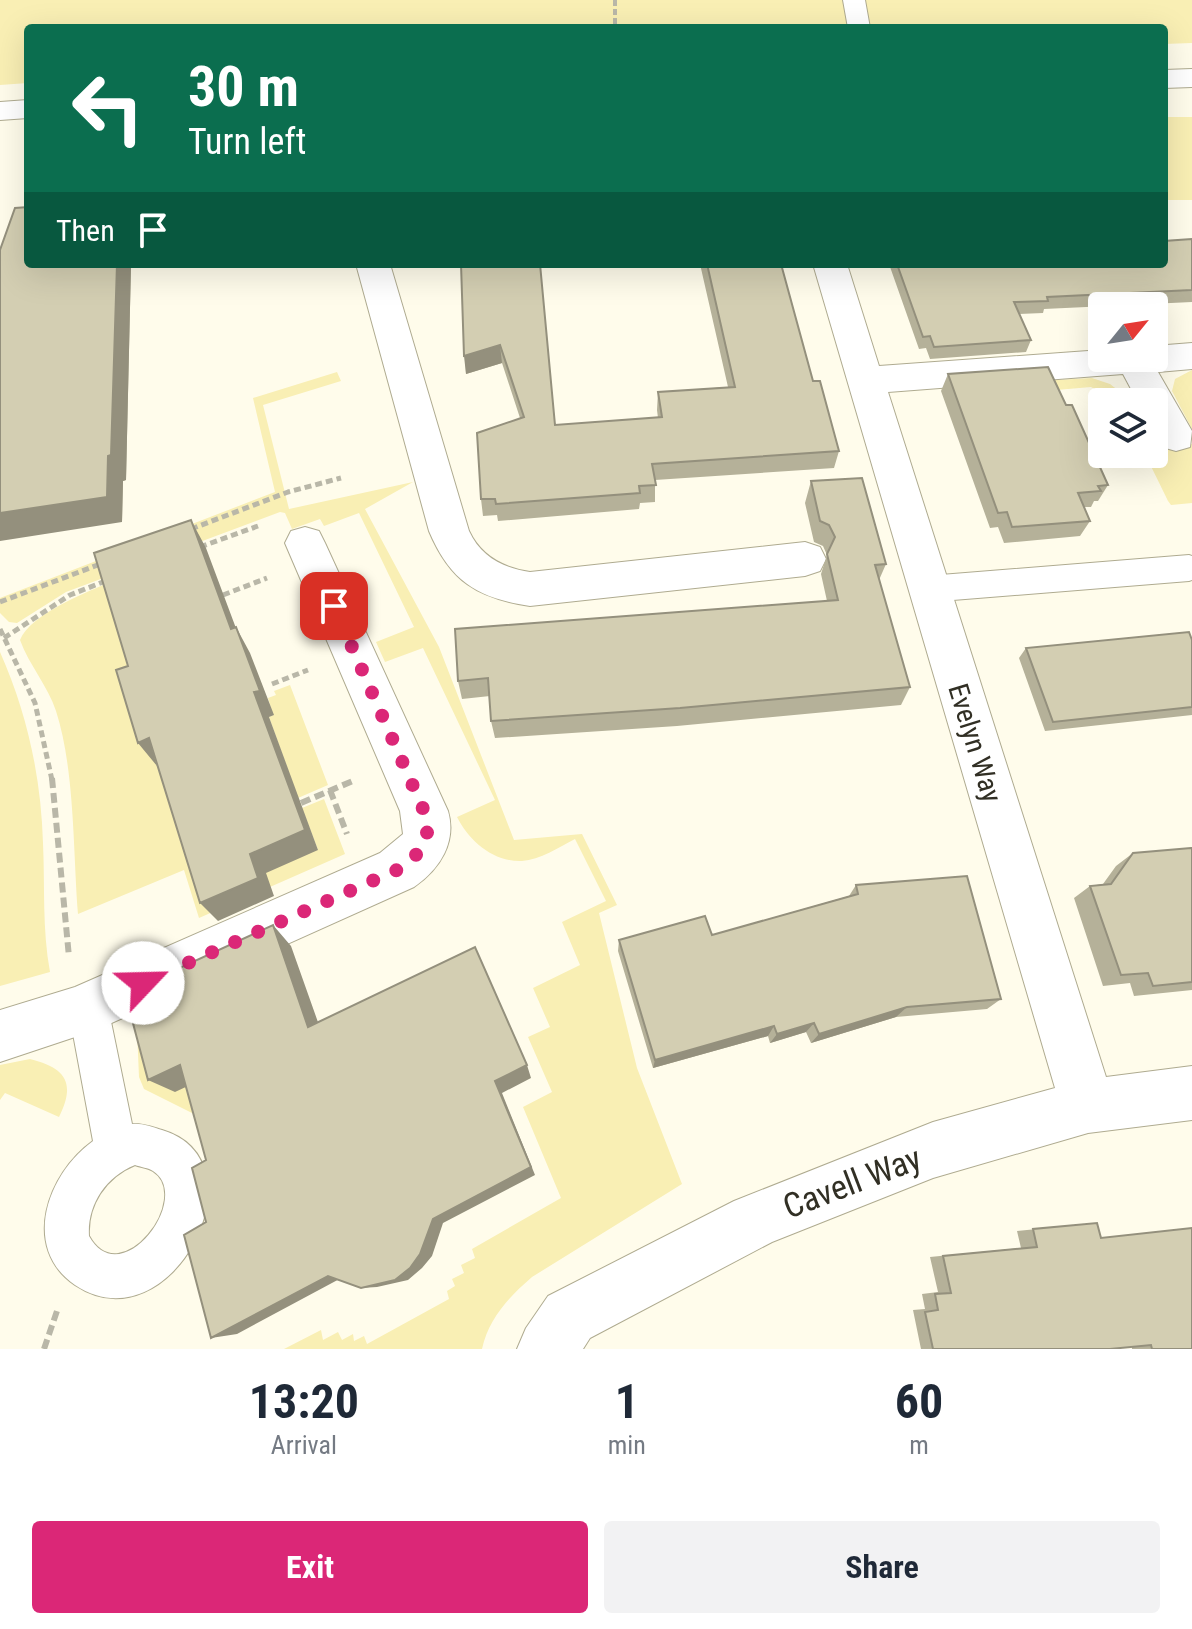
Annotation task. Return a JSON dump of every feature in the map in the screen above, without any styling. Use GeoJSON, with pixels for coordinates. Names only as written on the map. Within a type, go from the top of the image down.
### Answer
{"type":"FeatureCollection","features":[{"type":"Feature","properties":{"kind":"street"},"geometry":{"type":"LineString","coordinates":[[1168,79],[1192,78]]}},
{"type":"Feature","properties":{"kind":"street"},"geometry":{"type":"LineString","coordinates":[[0,111],[24,109]]}},
{"type":"Feature","properties":{"kind":"street"},"geometry":{"type":"LineString","coordinates":[[374,268],[449,531],[460,554],[476,571],[501,584],[530,589],[805,559]]}},
{"type":"Feature","properties":{"kind":"street","name":"Evelyn Way"},"geometry":{"type":"LineString","coordinates":[[831,268],[1088,1106]]}},
{"type":"Feature","properties":{"kind":"street"},"geometry":{"type":"LineString","coordinates":[[1168,358],[1192,356]]}},
{"type":"Feature","properties":{"kind":"street"},"geometry":{"type":"LineString","coordinates":[[866,380],[1088,363]]}},
{"type":"Feature","properties":{"kind":"street"},"geometry":{"type":"LineString","coordinates":[[1140,372],[1176,437]]}},
{"type":"Feature","properties":{"kind":"street"},"geometry":{"type":"LineString","coordinates":[[0,1036],[83,1010],[397,870],[422,852],[428,829],[426,817],[305,543]]}},
{"type":"Feature","properties":{"kind":"street","name":"Cavell Way"},"geometry":{"type":"LineString","coordinates":[[547,1349],[569,1317],[754,1221],[933,1150],[1088,1106],[1192,1093]]}},
{"type":"Feature","properties":{"kind":"lane"},"geometry":{"type":"LineString","coordinates":[[854,0],[858,24]]}},
{"type":"Feature","properties":{"kind":"lane"},"geometry":{"type":"LineString","coordinates":[[928,589],[1189,568]]}},
{"type":"Feature","properties":{"kind":"lane"},"geometry":{"type":"LineString","coordinates":[[83,1010],[116,1149]]}},
{"type":"Feature","properties":{"kind":"path"},"geometry":{"type":"LineString","coordinates":[[615,0],[615,24]]}},
{"type":"Feature","properties":{"kind":"path"},"geometry":{"type":"LineString","coordinates":[[181,533],[288,492],[341,478]]}},
{"type":"Feature","properties":{"kind":"path"},"geometry":{"type":"LineString","coordinates":[[192,550],[279,518],[289,537],[302,538],[305,543]]}},
{"type":"Feature","properties":{"kind":"path"},"geometry":{"type":"LineString","coordinates":[[0,602],[110,560]]}},
{"type":"Feature","properties":{"kind":"path"},"geometry":{"type":"LineString","coordinates":[[4,638],[70,595],[120,576]]}},
{"type":"Feature","properties":{"kind":"path"},"geometry":{"type":"LineString","coordinates":[[0,629],[35,703],[51,766],[65,938],[83,1010]]}},
{"type":"Feature","properties":{"kind":"shaded area"},"geometry":{"type":"Polygon","coordinates":[[[0,0],[1192,0],[1192,43],[1168,44],[1168,24],[24,24],[24,83],[0,85],[0,0]]]}},
{"type":"Feature","properties":{"kind":"shaded area"},"geometry":{"type":"Polygon","coordinates":[[[1168,117],[1192,117],[1192,200],[1168,200],[1168,117]]]}},
{"type":"Feature","properties":{"kind":"shaded area"},"geometry":{"type":"Polygon","coordinates":[[[1192,370],[1192,429],[1172,391],[1175,379],[1192,370]]]}},
{"type":"Feature","properties":{"kind":"shaded area"},"geometry":{"type":"Polygon","coordinates":[[[337,372],[341,381],[263,405],[289,509],[413,482],[365,509],[439,647],[514,840],[582,834],[617,905],[599,913],[637,1068],[682,1184],[532,1277],[501,1309],[482,1349],[284,1349],[321,1330],[323,1340],[338,1332],[342,1340],[353,1334],[354,1341],[364,1336],[367,1344],[449,1299],[447,1291],[455,1286],[452,1279],[464,1273],[461,1265],[475,1258],[472,1249],[561,1198],[523,1107],[552,1092],[528,1037],[550,1027],[533,988],[580,965],[562,922],[606,901],[575,839],[536,858],[511,860],[483,848],[462,826],[457,817],[495,800],[423,648],[385,662],[376,642],[414,627],[359,513],[324,526],[320,519],[292,529],[285,513],[280,512],[66,592],[17,623],[9,622],[0,613],[0,598],[275,492],[253,398],[337,372]]]}},
{"type":"Feature","properties":{"kind":"shaded area"},"geometry":{"type":"Polygon","coordinates":[[[1092,378],[1115,388],[1022,393],[1019,382],[1092,378]]]}},
{"type":"Feature","properties":{"kind":"shaded area"},"geometry":{"type":"Polygon","coordinates":[[[1192,444],[1192,503],[1171,505],[1152,468],[1168,468],[1168,446],[1192,444]]]}},
{"type":"Feature","properties":{"kind":"shaded area"},"geometry":{"type":"Polygon","coordinates":[[[113,581],[318,850],[302,808],[324,799],[345,854],[199,918],[184,870],[78,914],[70,785],[62,734],[53,702],[20,640],[35,621],[47,613],[113,581]]]}},
{"type":"Feature","properties":{"kind":"shaded area"},"geometry":{"type":"Polygon","coordinates":[[[0,652],[18,698],[36,769],[42,818],[45,924],[50,972],[0,986],[0,652]]]}},
{"type":"Feature","properties":{"kind":"shaded area"},"geometry":{"type":"Polygon","coordinates":[[[290,685],[328,785],[298,798],[269,717],[273,715],[268,698],[276,695],[274,691],[290,685]]]}},
{"type":"Feature","properties":{"kind":"shaded area"},"geometry":{"type":"Polygon","coordinates":[[[137,1030],[205,1078],[196,1115],[144,1089],[139,1077],[137,1030]]]}},
{"type":"Feature","properties":{"kind":"shaded area"},"geometry":{"type":"Polygon","coordinates":[[[30,1059],[52,1067],[64,1079],[67,1095],[59,1117],[5,1093],[0,1100],[0,1065],[30,1059]]]}},
{"type":"Feature","properties":{"kind":"building"},"geometry":{"type":"Polygon","coordinates":[[[24,207],[24,268],[117,268],[111,455],[108,456],[107,497],[0,513],[0,250],[15,208],[24,207]]]}},
{"type":"Feature","properties":{"kind":"building"},"geometry":{"type":"Polygon","coordinates":[[[1192,239],[1192,290],[1088,292],[1088,295],[1047,297],[1048,301],[1014,302],[1031,340],[934,347],[930,336],[923,337],[898,268],[1168,268],[1168,241],[1192,239]]]}},
{"type":"Feature","properties":{"kind":"building"},"geometry":{"type":"Polygon","coordinates":[[[461,268],[540,268],[555,425],[662,417],[658,392],[735,387],[708,268],[782,268],[813,381],[820,381],[839,451],[652,464],[656,485],[639,486],[640,493],[496,504],[495,499],[481,499],[477,433],[524,417],[500,345],[464,356],[461,268]]]}},
{"type":"Feature","properties":{"kind":"building"},"geometry":{"type":"Polygon","coordinates":[[[1048,367],[1066,405],[1072,405],[1088,441],[1088,468],[1100,468],[1108,485],[1098,486],[1101,491],[1078,493],[1090,521],[1012,527],[1007,512],[998,513],[948,374],[1048,367]]]}},
{"type":"Feature","properties":{"kind":"building"},"geometry":{"type":"Polygon","coordinates":[[[862,478],[886,564],[875,565],[910,687],[491,721],[488,678],[458,681],[455,629],[838,600],[827,554],[835,537],[829,525],[820,521],[811,481],[862,478]]]}},
{"type":"Feature","properties":{"kind":"building"},"geometry":{"type":"Polygon","coordinates":[[[191,520],[231,629],[236,627],[260,691],[254,692],[305,830],[250,854],[258,878],[200,903],[149,738],[138,743],[116,670],[128,666],[94,553],[191,520]]]}},
{"type":"Feature","properties":{"kind":"building"},"geometry":{"type":"Polygon","coordinates":[[[1189,632],[1192,640],[1192,707],[1053,722],[1026,648],[1189,632]]]}},
{"type":"Feature","properties":{"kind":"building"},"geometry":{"type":"Polygon","coordinates":[[[1192,848],[1192,982],[1153,986],[1148,973],[1121,975],[1090,886],[1111,884],[1133,853],[1192,848]]]}},
{"type":"Feature","properties":{"kind":"building"},"geometry":{"type":"Polygon","coordinates":[[[967,876],[1001,999],[907,1007],[819,1034],[814,1023],[777,1034],[774,1026],[655,1060],[619,940],[705,916],[712,935],[858,894],[856,885],[967,876]]]}},
{"type":"Feature","properties":{"kind":"building"},"geometry":{"type":"Polygon","coordinates":[[[273,925],[308,1027],[475,947],[527,1065],[495,1081],[531,1167],[433,1219],[420,1254],[410,1268],[395,1280],[361,1288],[328,1276],[211,1338],[184,1235],[206,1222],[192,1168],[206,1160],[180,1065],[148,1080],[125,993],[273,925]]]}},
{"type":"Feature","properties":{"kind":"building"},"geometry":{"type":"Polygon","coordinates":[[[1097,1223],[1101,1238],[1192,1228],[1192,1349],[1152,1349],[1151,1345],[1110,1349],[933,1349],[925,1312],[938,1310],[935,1294],[951,1293],[943,1256],[1037,1247],[1033,1229],[1097,1223]]]}},
{"type":"Feature","properties":{"kind":"route"},"geometry":{"type":"LineString","coordinates":[[143,983],[397,870],[422,852],[428,829],[424,811],[334,606]]}}]}
